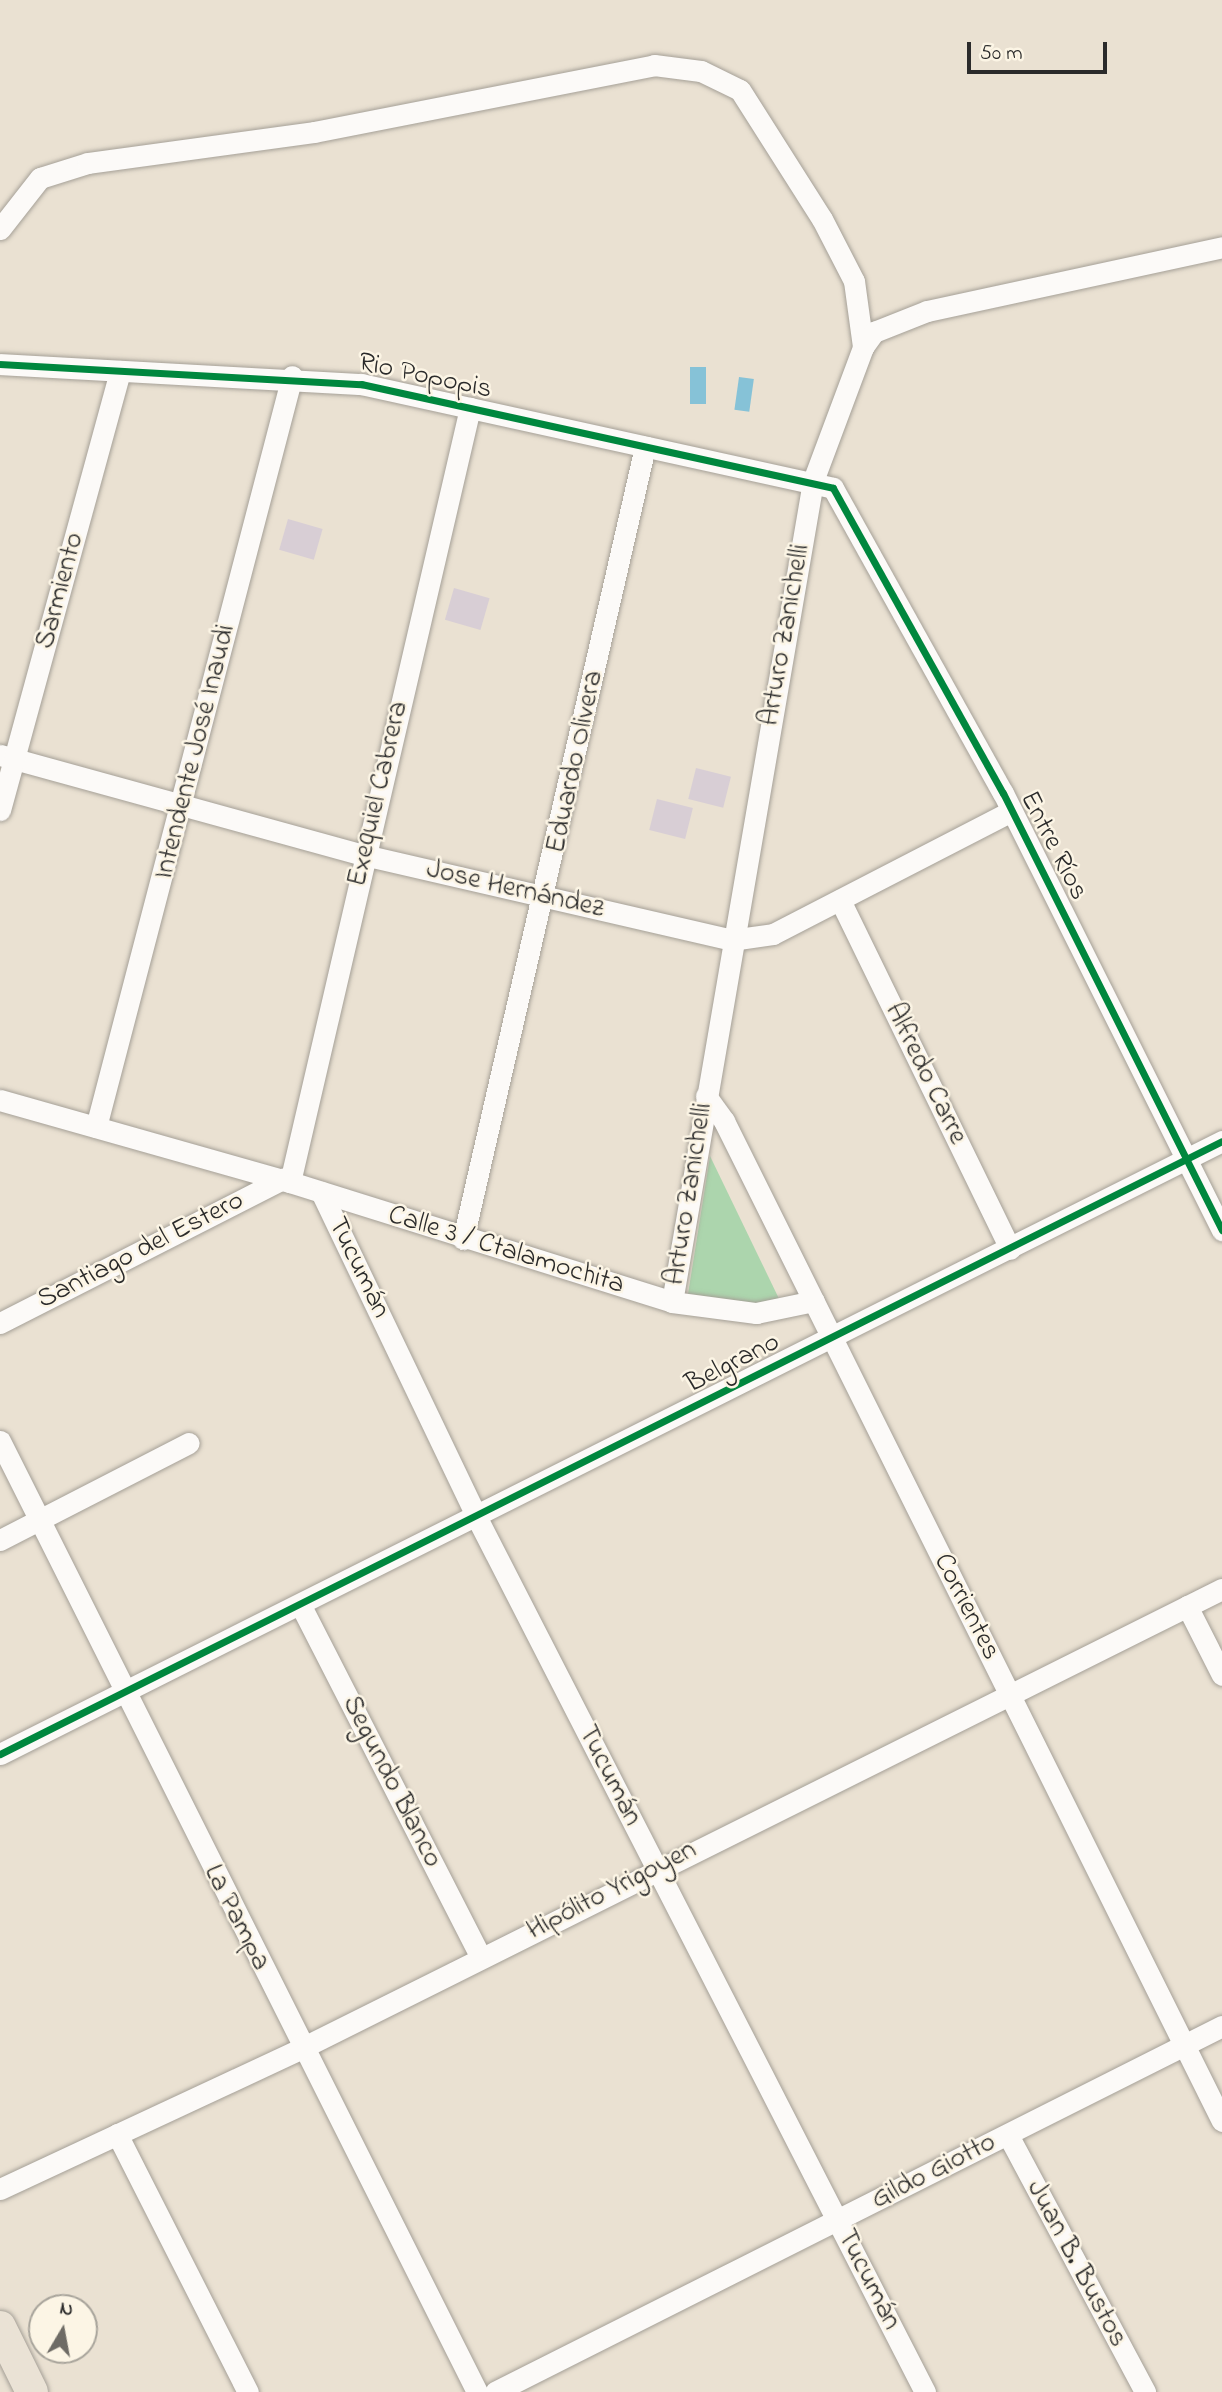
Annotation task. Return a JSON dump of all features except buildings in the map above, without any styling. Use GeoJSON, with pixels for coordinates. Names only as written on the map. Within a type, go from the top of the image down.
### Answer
{"type":"FeatureCollection","features":[{"type":"Feature","properties":{"kind":"main road"},"geometry":{"type":"LineString","coordinates":[[0,2327],[32,2392]]}},
{"type":"Feature","properties":{"kind":"street"},"geometry":{"type":"LineString","coordinates":[[0,229],[40,178],[88,163],[314,132],[654,65],[701,71],[740,90],[822,219],[854,281],[863,347]]}},
{"type":"Feature","properties":{"kind":"street"},"geometry":{"type":"LineString","coordinates":[[863,347],[874,332],[927,311],[1222,247]]}},
{"type":"Feature","properties":{"kind":"street","name":"Arturo Zanichelli"},"geometry":{"type":"LineString","coordinates":[[672,1302],[731,940],[823,485],[863,347]]}},
{"type":"Feature","properties":{"kind":"street","name":"Rio Popopis"},"geometry":{"type":"LineString","coordinates":[[0,364],[292,376],[470,408],[823,485]]}},
{"type":"Feature","properties":{"kind":"street","name":"Sarmiento"},"geometry":{"type":"LineString","coordinates":[[0,810],[7,757],[120,371]]}},
{"type":"Feature","properties":{"kind":"street","name":"Intendente José Inaudi"},"geometry":{"type":"LineString","coordinates":[[96,1127],[183,805],[292,376]]}},
{"type":"Feature","properties":{"kind":"street","name":"Exequiel Cabrera"},"geometry":{"type":"LineString","coordinates":[[286,1181],[470,408]]}},
{"type":"Feature","properties":{"kind":"street","name":"Eduardo Olivera"},"geometry":{"type":"LineString","coordinates":[[463,1239],[546,899],[645,447]]}},
{"type":"Feature","properties":{"kind":"street","name":"Entre Ríos"},"geometry":{"type":"LineString","coordinates":[[823,485],[1011,811],[1222,1230]]}},
{"type":"Feature","properties":{"kind":"street","name":"Jose Hernández"},"geometry":{"type":"LineString","coordinates":[[7,757],[364,855],[731,940],[773,934],[1011,811]]}},
{"type":"Feature","properties":{"kind":"street","name":"Alfredo Carre"},"geometry":{"type":"LineString","coordinates":[[840,900],[1010,1248]]}},
{"type":"Feature","properties":{"kind":"street","name":"Corrientes"},"geometry":{"type":"LineString","coordinates":[[706,1096],[814,1301],[1222,2121]]}},
{"type":"Feature","properties":{"kind":"street","name":"Calle 3 / Ctalamochita"},"geometry":{"type":"LineString","coordinates":[[0,1100],[286,1181],[463,1239],[672,1302],[756,1313],[814,1301]]}},
{"type":"Feature","properties":{"kind":"street","name":"Belgrano"},"geometry":{"type":"LineString","coordinates":[[0,1754],[477,1518],[1222,1141]]}},
{"type":"Feature","properties":{"kind":"street","name":"Santiago del Estero"},"geometry":{"type":"LineString","coordinates":[[0,1323],[286,1181]]}},
{"type":"Feature","properties":{"kind":"street","name":"Tucumán"},"geometry":{"type":"LineString","coordinates":[[321,1192],[477,1518],[925,2392]]}},
{"type":"Feature","properties":{"kind":"street","name":"La Pampa"},"geometry":{"type":"LineString","coordinates":[[0,1441],[123,1695],[477,2392]]}},
{"type":"Feature","properties":{"kind":"street"},"geometry":{"type":"LineString","coordinates":[[0,1540],[189,1443]]}},
{"type":"Feature","properties":{"kind":"street","name":"Hipólito Yrigoyen"},"geometry":{"type":"LineString","coordinates":[[0,2189],[302,2048],[657,1868],[1222,1589]]}},
{"type":"Feature","properties":{"kind":"street","name":"Segundo Blanco"},"geometry":{"type":"LineString","coordinates":[[301,1606],[481,1957]]}},
{"type":"Feature","properties":{"kind":"street"},"geometry":{"type":"LineString","coordinates":[[1187,1606],[1222,1675]]}},
{"type":"Feature","properties":{"kind":"street","name":"Gildo Giotto"},"geometry":{"type":"LineString","coordinates":[[495,2392],[1222,2026]]}},
{"type":"Feature","properties":{"kind":"street"},"geometry":{"type":"LineString","coordinates":[[117,2134],[248,2392]]}},
{"type":"Feature","properties":{"kind":"street","name":"Juan B. Bustos"},"geometry":{"type":"LineString","coordinates":[[1008,2135],[1145,2392]]}},
{"type":"Feature","properties":{"kind":"green space"},"geometry":{"type":"Polygon","coordinates":[[[710,1156],[783,1307],[688,1294],[710,1156]]]}},
{"type":"Feature","properties":{"kind":"water"},"geometry":{"type":"Polygon","coordinates":[[[690,367],[706,367],[706,404],[690,404],[690,367]]]}},
{"type":"Feature","properties":{"kind":"water"},"geometry":{"type":"Polygon","coordinates":[[[739,377],[754,379],[749,412],[734,410],[739,377]]]}},
{"type":"Feature","properties":{"kind":"cycle path"},"geometry":{"type":"LineString","coordinates":[[0,364],[361,384],[833,488],[1003,793],[1222,1230]]}},
{"type":"Feature","properties":{"kind":"cycle path"},"geometry":{"type":"LineString","coordinates":[[0,1754],[1222,1141]]}}]}
